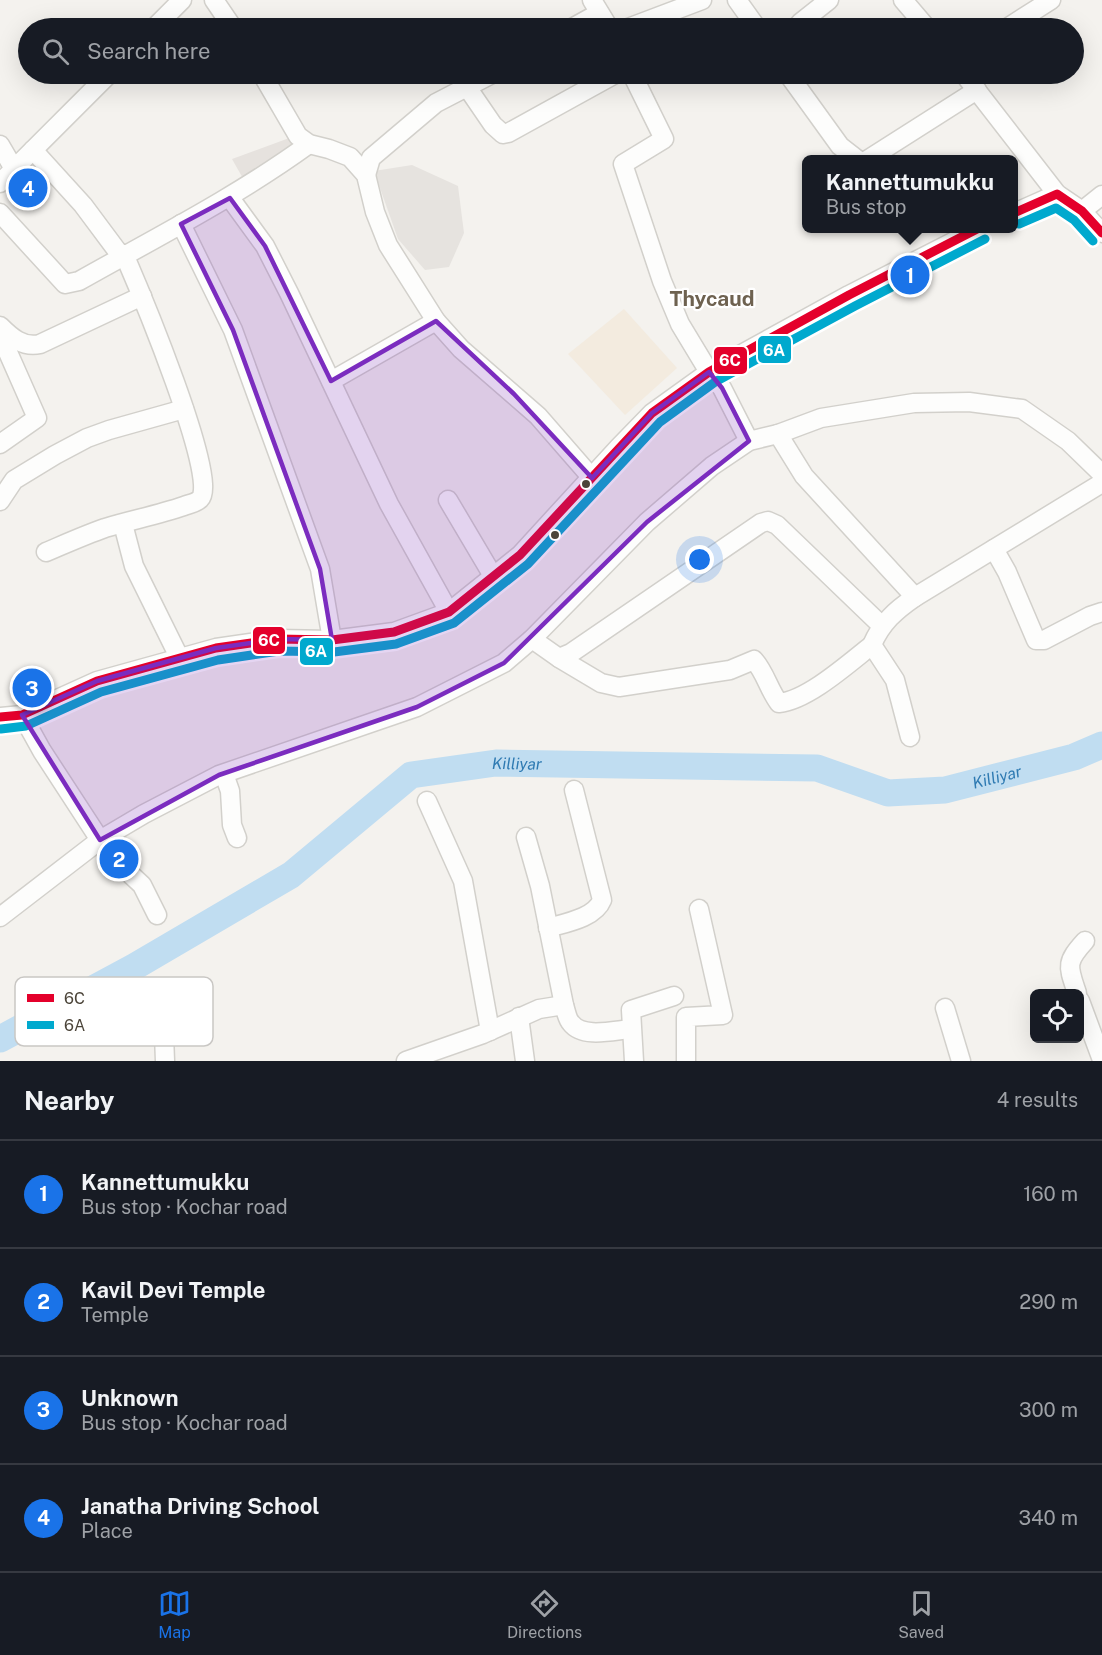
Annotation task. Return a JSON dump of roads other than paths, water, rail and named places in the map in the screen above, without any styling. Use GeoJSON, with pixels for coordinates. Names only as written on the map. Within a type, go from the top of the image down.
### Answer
{"type":"FeatureCollection","features":[{"type":"Feature","properties":{"kind":"street"},"geometry":{"type":"LineString","coordinates":[[164,18],[182,0]]}},
{"type":"Feature","properties":{"kind":"street"},"geometry":{"type":"LineString","coordinates":[[214,0],[226,18]]}},
{"type":"Feature","properties":{"kind":"street"},"geometry":{"type":"LineString","coordinates":[[654,18],[702,0]]}},
{"type":"Feature","properties":{"kind":"street"},"geometry":{"type":"LineString","coordinates":[[738,0],[750,18]]}},
{"type":"Feature","properties":{"kind":"street"},"geometry":{"type":"LineString","coordinates":[[806,18],[829,0]]}},
{"type":"Feature","properties":{"kind":"street"},"geometry":{"type":"LineString","coordinates":[[903,0],[918,18]]}},
{"type":"Feature","properties":{"kind":"street"},"geometry":{"type":"LineString","coordinates":[[1023,18],[1051,0]]}},
{"type":"Feature","properties":{"kind":"street"},"geometry":{"type":"LineString","coordinates":[[0,183],[99,84]]}},
{"type":"Feature","properties":{"kind":"street"},"geometry":{"type":"LineString","coordinates":[[268,84],[298,136],[309,144],[350,157],[366,175],[375,212],[388,245],[436,321],[461,349],[537,416],[592,478]]}},
{"type":"Feature","properties":{"kind":"street"},"geometry":{"type":"LineString","coordinates":[[366,175],[371,158],[382,147],[436,103],[473,84]]}},
{"type":"Feature","properties":{"kind":"street"},"geometry":{"type":"LineString","coordinates":[[467,87],[493,125],[503,134],[597,84]]}},
{"type":"Feature","properties":{"kind":"street"},"geometry":{"type":"LineString","coordinates":[[637,84],[664,138],[623,164],[648,233],[662,281],[680,324],[709,372],[722,388],[749,441]]}},
{"type":"Feature","properties":{"kind":"street"},"geometry":{"type":"LineString","coordinates":[[795,84],[840,146],[852,155]]}},
{"type":"Feature","properties":{"kind":"street"},"geometry":{"type":"LineString","coordinates":[[972,84],[1057,194],[1082,211],[1102,233]]}},
{"type":"Feature","properties":{"kind":"street"},"geometry":{"type":"LineString","coordinates":[[873,155],[977,90]]}},
{"type":"Feature","properties":{"kind":"street"},"geometry":{"type":"LineString","coordinates":[[0,213],[65,284],[79,281],[230,198],[309,144]]}},
{"type":"Feature","properties":{"kind":"street"},"geometry":{"type":"LineString","coordinates":[[0,145],[14,169]]}},
{"type":"Feature","properties":{"kind":"street"},"geometry":{"type":"LineString","coordinates":[[33,150],[83,205],[123,255],[160,340],[184,409],[205,489],[201,498],[163,513],[107,528],[46,552]]}},
{"type":"Feature","properties":{"kind":"street"},"geometry":{"type":"LineString","coordinates":[[1018,211],[1057,194]]}},
{"type":"Feature","properties":{"kind":"street"},"geometry":{"type":"LineString","coordinates":[[1082,211],[1102,195]]}},
{"type":"Feature","properties":{"kind":"street"},"geometry":{"type":"LineString","coordinates":[[230,198],[265,246],[290,293],[389,504],[449,612]]}},
{"type":"Feature","properties":{"kind":"street"},"geometry":{"type":"LineString","coordinates":[[181,224],[233,330],[320,568],[332,640]]}},
{"type":"Feature","properties":{"kind":"street"},"geometry":{"type":"LineString","coordinates":[[0,717],[22,715],[98,681],[216,648],[278,639],[332,640],[394,632],[449,612],[520,555],[652,413],[709,372],[970,233]]}},
{"type":"Feature","properties":{"kind":"street"},"geometry":{"type":"LineString","coordinates":[[4,337],[31,346],[40,344],[142,296]]}},
{"type":"Feature","properties":{"kind":"street"},"geometry":{"type":"LineString","coordinates":[[331,381],[436,321]]}},
{"type":"Feature","properties":{"kind":"street"},"geometry":{"type":"LineString","coordinates":[[0,444],[37,418],[4,337]]}},
{"type":"Feature","properties":{"kind":"street"},"geometry":{"type":"LineString","coordinates":[[0,917],[100,840],[144,814],[224,774],[417,707],[504,663],[532,639],[647,522],[712,466],[749,441],[778,434],[821,418],[914,403],[969,402],[1022,409],[1068,441],[1102,474]]}},
{"type":"Feature","properties":{"kind":"street"},"geometry":{"type":"LineString","coordinates":[[0,501],[14,480],[87,438],[109,429],[184,409]]}},
{"type":"Feature","properties":{"kind":"street"},"geometry":{"type":"LineString","coordinates":[[778,434],[804,476],[915,597]]}},
{"type":"Feature","properties":{"kind":"street"},"geometry":{"type":"LineString","coordinates":[[532,639],[601,683],[619,687],[730,670],[754,660],[779,703],[788,702],[843,669],[872,645],[882,626],[897,610],[915,597],[1102,483]]}},
{"type":"Feature","properties":{"kind":"street"},"geometry":{"type":"LineString","coordinates":[[448,500],[493,576]]}},
{"type":"Feature","properties":{"kind":"street"},"geometry":{"type":"LineString","coordinates":[[559,658],[593,639],[761,523],[768,521],[777,525],[882,626]]}},
{"type":"Feature","properties":{"kind":"street"},"geometry":{"type":"LineString","coordinates":[[123,524],[134,566],[178,657]]}},
{"type":"Feature","properties":{"kind":"street"},"geometry":{"type":"LineString","coordinates":[[994,549],[1036,639],[1044,640],[1102,612]]}},
{"type":"Feature","properties":{"kind":"street"},"geometry":{"type":"LineString","coordinates":[[872,645],[895,680],[910,737]]}},
{"type":"Feature","properties":{"kind":"street"},"geometry":{"type":"LineString","coordinates":[[22,715],[42,751],[100,840],[114,859],[142,885],[157,915]]}},
{"type":"Feature","properties":{"kind":"street"},"geometry":{"type":"LineString","coordinates":[[224,774],[230,791],[232,825],[237,838]]}},
{"type":"Feature","properties":{"kind":"street"},"geometry":{"type":"LineString","coordinates":[[548,928],[590,913],[599,907],[602,900],[574,790]]}},
{"type":"Feature","properties":{"kind":"street"},"geometry":{"type":"LineString","coordinates":[[427,801],[463,881],[490,1031]]}},
{"type":"Feature","properties":{"kind":"street"},"geometry":{"type":"LineString","coordinates":[[526,837],[540,886],[564,1005],[571,1024],[577,1029],[588,1032],[631,1029]]}},
{"type":"Feature","properties":{"kind":"street"},"geometry":{"type":"LineString","coordinates":[[686,1061],[686,1017],[723,1015],[699,909]]}},
{"type":"Feature","properties":{"kind":"street"},"geometry":{"type":"LineString","coordinates":[[1076,989],[1070,966],[1071,956],[1085,941]]}},
{"type":"Feature","properties":{"kind":"street"},"geometry":{"type":"LineString","coordinates":[[634,1061],[631,1010],[674,996]]}},
{"type":"Feature","properties":{"kind":"street"},"geometry":{"type":"LineString","coordinates":[[406,1061],[490,1031],[539,1009],[564,1005]]}},
{"type":"Feature","properties":{"kind":"street"},"geometry":{"type":"LineString","coordinates":[[945,1008],[961,1061]]}},
{"type":"Feature","properties":{"kind":"street"},"geometry":{"type":"LineString","coordinates":[[1084,1012],[1102,1060]]}},
{"type":"Feature","properties":{"kind":"street"},"geometry":{"type":"LineString","coordinates":[[519,1017],[525,1061]]}},
{"type":"Feature","properties":{"kind":"street"},"geometry":{"type":"LineString","coordinates":[[164,1046],[165,1061]]}},
{"type":"Feature","properties":{"kind":"waterway","name":"Killiyar"},"geometry":{"type":"LineString","coordinates":[[115,977],[291,875],[411,775],[496,763],[817,768],[888,793],[945,790],[1074,757],[1102,745]]}},
{"type":"Feature","properties":{"kind":"waterway","name":"Killiyar"},"geometry":{"type":"LineString","coordinates":[[0,1039],[15,1031]]}},
{"type":"Feature","properties":{"kind":"place","name":"Janatha Driving School"},"geometry":{"type":"Point","coordinates":[28,188]}},
{"type":"Feature","properties":{"kind":"place","name":"Kannettumukku"},"geometry":{"type":"Point","coordinates":[910,275]}},
{"type":"Feature","properties":{"kind":"place","name":"Unknown"},"geometry":{"type":"Point","coordinates":[32,688]}},
{"type":"Feature","properties":{"kind":"place","name":"Kavil Devi Temple"},"geometry":{"type":"Point","coordinates":[119,859]}},
{"type":"Feature","properties":{"kind":"district","name":"Thycaud"},"geometry":{"type":"Point","coordinates":[712,298]}}]}
